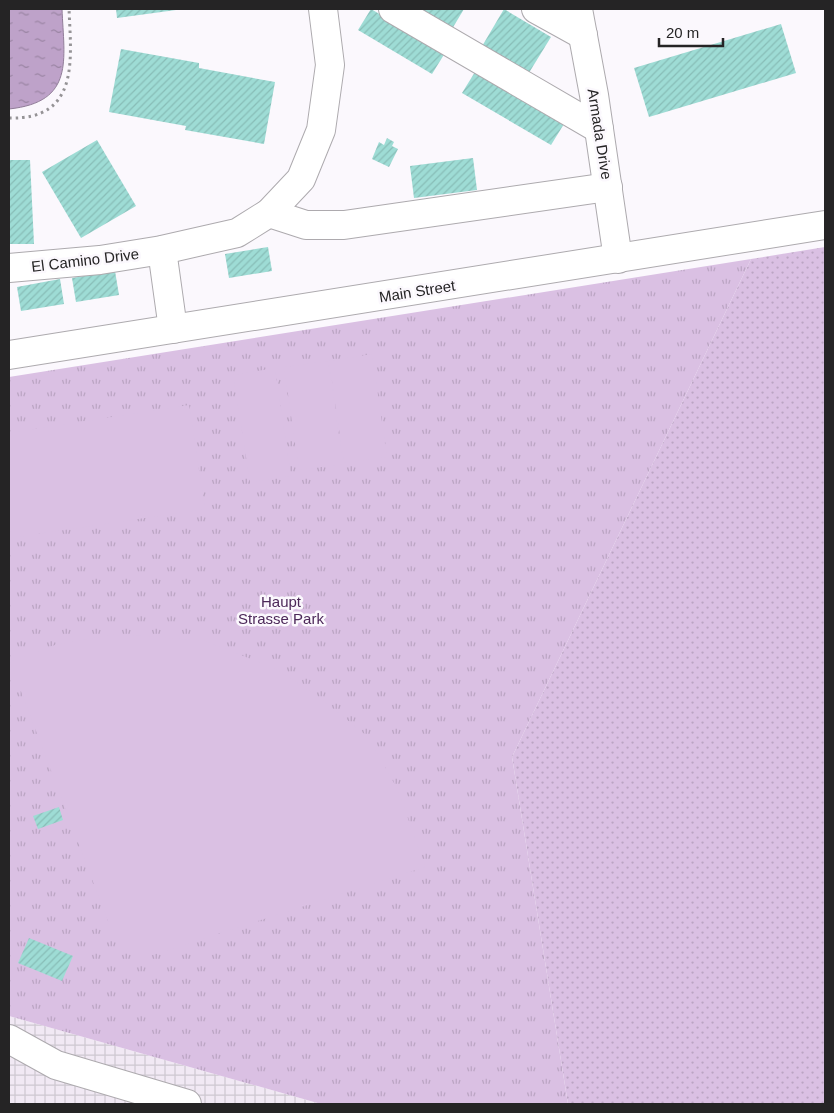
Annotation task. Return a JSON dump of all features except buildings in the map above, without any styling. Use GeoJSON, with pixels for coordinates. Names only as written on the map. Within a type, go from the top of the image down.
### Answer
{"type":"FeatureCollection","features":[{"type":"Feature","properties":{"kind":"street","name":"El Camino Drive"},"geometry":{"type":"LineString","coordinates":[[9,268],[100,260],[162,250],[237,233],[269,214],[301,179],[321,130],[330,65],[323,9]]}},
{"type":"Feature","properties":{"kind":"street"},"geometry":{"type":"LineString","coordinates":[[393,9],[599,129]]}},
{"type":"Feature","properties":{"kind":"street"},"geometry":{"type":"LineString","coordinates":[[536,9],[583,35]]}},
{"type":"Feature","properties":{"kind":"street","name":"Armada Drive"},"geometry":{"type":"LineString","coordinates":[[578,9],[599,129],[618,259]]}},
{"type":"Feature","properties":{"kind":"street"},"geometry":{"type":"LineString","coordinates":[[269,214],[306,225],[344,225],[608,186]]}},
{"type":"Feature","properties":{"kind":"street","name":"Main Street"},"geometry":{"type":"LineString","coordinates":[[9,355],[825,225]]}},
{"type":"Feature","properties":{"kind":"street"},"geometry":{"type":"LineString","coordinates":[[162,250],[173,329]]}},
{"type":"Feature","properties":{"kind":"street"},"geometry":{"type":"LineString","coordinates":[[9,1039],[56,1065],[187,1104]]}},
{"type":"Feature","properties":{"kind":"path"},"geometry":{"type":"LineString","coordinates":[[9,118],[23,118],[36,115],[64,94],[69,72],[69,9]]}},
{"type":"Feature","properties":{"kind":"shaded area"},"geometry":{"type":"Polygon","coordinates":[[[9,1016],[321,1104],[9,1104],[9,1016]]]}},
{"type":"Feature","properties":{"kind":"green space"},"geometry":{"type":"Polygon","coordinates":[[[825,247],[825,1104],[568,1104],[512,757],[751,259],[825,247]]]}},
{"type":"Feature","properties":{"kind":"green space","name":"Haupt Strasse Park"},"geometry":{"type":"Polygon","coordinates":[[[751,259],[512,757],[568,1104],[321,1104],[9,1016],[9,377],[751,259]]]}},
{"type":"Feature","properties":{"kind":"green space"},"geometry":{"type":"Polygon","coordinates":[[[372,354],[387,457],[344,463],[329,361],[372,354]]]}},
{"type":"Feature","properties":{"kind":"green space"},"geometry":{"type":"Polygon","coordinates":[[[328,361],[343,464],[299,470],[284,367],[328,361]]]}},
{"type":"Feature","properties":{"kind":"green space"},"geometry":{"type":"Polygon","coordinates":[[[275,368],[291,476],[250,482],[233,375],[275,368]]]}},
{"type":"Feature","properties":{"kind":"green space"},"geometry":{"type":"Polygon","coordinates":[[[189,405],[205,509],[11,538],[9,524],[9,433],[189,405]]]}},
{"type":"Feature","properties":{"kind":"green space"},"geometry":{"type":"Polygon","coordinates":[[[117,634],[205,641],[276,669],[319,697],[368,737],[398,790],[425,867],[140,959],[118,948],[10,662],[55,645],[117,634]]]}},
{"type":"Feature","properties":{"kind":"water"},"geometry":{"type":"Polygon","coordinates":[[[9,9],[62,9],[64,61],[61,76],[55,88],[45,98],[30,105],[9,109],[9,9]]]}}]}
